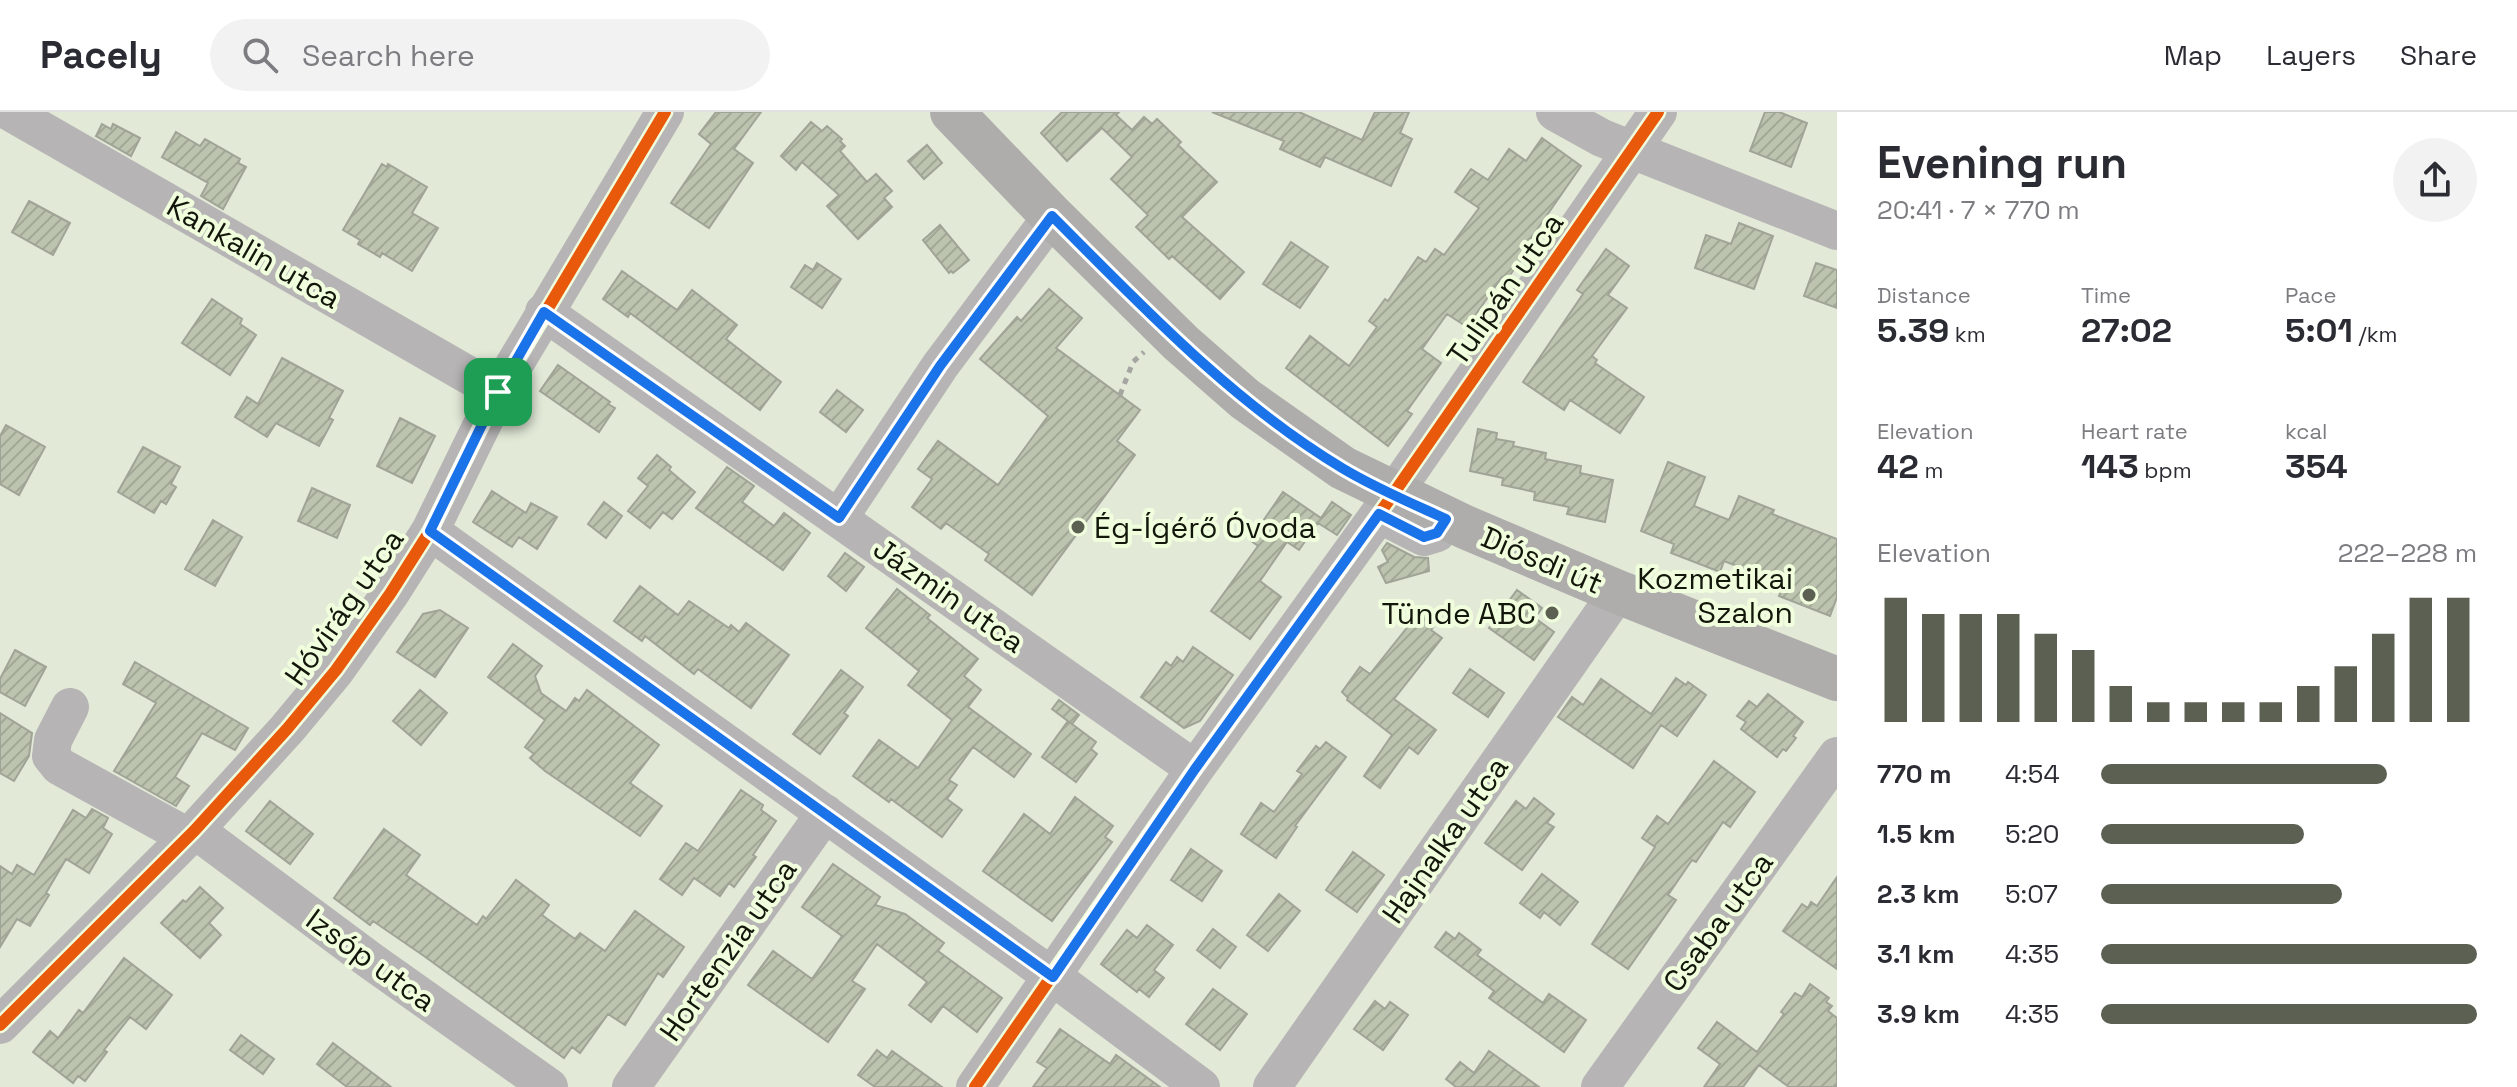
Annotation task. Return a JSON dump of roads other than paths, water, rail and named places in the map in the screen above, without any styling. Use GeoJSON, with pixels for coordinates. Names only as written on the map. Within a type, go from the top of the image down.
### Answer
{"type":"FeatureCollection","features":[{"type":"Feature","properties":{"kind":"main road","name":"Diósdi út"},"geometry":{"type":"LineString","coordinates":[[952,112],[1181,343],[1245,399],[1343,468],[1386,504],[1446,519],[1618,592],[1837,679]]}},
{"type":"Feature","properties":{"kind":"street","name":"Kankalin utca"},"geometry":{"type":"LineString","coordinates":[[10,112],[108,178],[498,392]]}},
{"type":"Feature","properties":{"kind":"street","name":"Hóvirág utca"},"geometry":{"type":"LineString","coordinates":[[0,1025],[191,833],[287,729],[336,670],[430,531],[498,392],[665,112]]}},
{"type":"Feature","properties":{"kind":"street"},"geometry":{"type":"LineString","coordinates":[[1555,112],[1572,124],[1633,150],[1837,231]]}},
{"type":"Feature","properties":{"kind":"street","name":"Tulipán utca"},"geometry":{"type":"LineString","coordinates":[[975,1087],[1658,112]]}},
{"type":"Feature","properties":{"kind":"street"},"geometry":{"type":"LineString","coordinates":[[839,518],[940,366],[1052,216]]}},
{"type":"Feature","properties":{"kind":"street","name":"Jázmin utca"},"geometry":{"type":"LineString","coordinates":[[544,312],[1195,769]]}},
{"type":"Feature","properties":{"kind":"street"},"geometry":{"type":"LineString","coordinates":[[430,531],[1053,977],[1201,1087]]}},
{"type":"Feature","properties":{"kind":"street","name":"Hajnalka utca"},"geometry":{"type":"LineString","coordinates":[[1272,1087],[1618,592]]}},
{"type":"Feature","properties":{"kind":"street","name":"Izsóp utca"},"geometry":{"type":"LineString","coordinates":[[70,707],[53,740],[51,756],[59,766],[191,833],[549,1087]]}},
{"type":"Feature","properties":{"kind":"street","name":"Csaba utca"},"geometry":{"type":"LineString","coordinates":[[1600,1087],[1837,756]]}},
{"type":"Feature","properties":{"kind":"street","name":"Hortenzia utca"},"geometry":{"type":"LineString","coordinates":[[631,1087],[825,813]]}},
{"type":"Feature","properties":{"kind":"place","name":"Ég-Ígérő Óvoda"},"geometry":{"type":"Point","coordinates":[1078,527]}},
{"type":"Feature","properties":{"kind":"place","name":"Kozmetikai Szalon"},"geometry":{"type":"Point","coordinates":[1809,595]}},
{"type":"Feature","properties":{"kind":"place","name":"Tünde ABC"},"geometry":{"type":"Point","coordinates":[1552,613]}}]}
